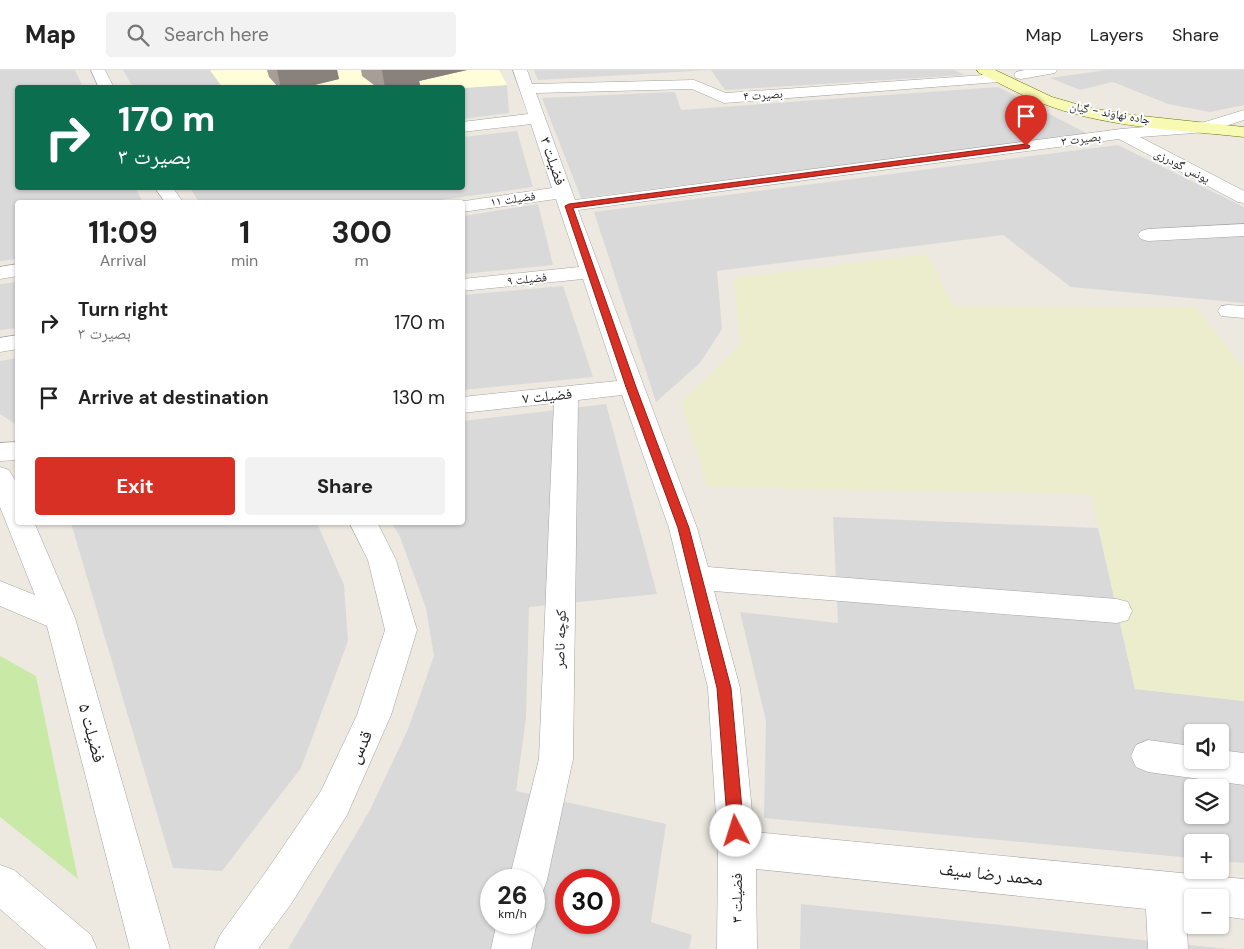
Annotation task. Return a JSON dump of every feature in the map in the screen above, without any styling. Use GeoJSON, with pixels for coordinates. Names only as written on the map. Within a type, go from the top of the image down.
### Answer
{"type":"FeatureCollection","features":[{"type":"Feature","properties":{"kind":"main road","name":"جاده نهاوند - گیان"},"geometry":{"type":"LineString","coordinates":[[984,70],[1010,74],[1090,98],[1244,132]]}},
{"type":"Feature","properties":{"kind":"main road","name":"جاده نهاوند - گیان"},"geometry":{"type":"LineString","coordinates":[[1010,74],[1054,102],[1069,107],[1115,116],[1214,124],[1244,124]]}},
{"type":"Feature","properties":{"kind":"street"},"geometry":{"type":"LineString","coordinates":[[98,70],[106,85]]}},
{"type":"Feature","properties":{"kind":"street","name":"بصیرت ۴"},"geometry":{"type":"LineString","coordinates":[[525,80],[694,84],[724,98],[1050,70]]}},
{"type":"Feature","properties":{"kind":"street","name":"فضیلت ۳"},"geometry":{"type":"LineString","coordinates":[[525,80],[631,387],[684,528],[724,688],[737,849],[737,949]]}},
{"type":"Feature","properties":{"kind":"street","name":"بصیرت ۳"},"geometry":{"type":"LineString","coordinates":[[566,199],[1214,124],[1244,115]]}},
{"type":"Feature","properties":{"kind":"street"},"geometry":{"type":"LineString","coordinates":[[465,128],[538,118]]}},
{"type":"Feature","properties":{"kind":"street","name":"یونس گودرزی"},"geometry":{"type":"LineString","coordinates":[[1121,134],[1244,198]]}},
{"type":"Feature","properties":{"kind":"street","name":"فضیلت ۱۱"},"geometry":{"type":"LineString","coordinates":[[465,207],[566,199]]}},
{"type":"Feature","properties":{"kind":"street"},"geometry":{"type":"LineString","coordinates":[[1148,235],[1244,230]]}},
{"type":"Feature","properties":{"kind":"street"},"geometry":{"type":"LineString","coordinates":[[0,273],[15,270]]}},
{"type":"Feature","properties":{"kind":"street","name":"فضیلت ۹"},"geometry":{"type":"LineString","coordinates":[[465,285],[591,272]]}},
{"type":"Feature","properties":{"kind":"street"},"geometry":{"type":"LineString","coordinates":[[0,345],[15,342]]}},
{"type":"Feature","properties":{"kind":"street","name":"فضیلت ۷"},"geometry":{"type":"LineString","coordinates":[[465,405],[631,387]]}},
{"type":"Feature","properties":{"kind":"street","name":"کوچه ناصر"},"geometry":{"type":"LineString","coordinates":[[531,869],[556,759],[566,394]]}},
{"type":"Feature","properties":{"kind":"street"},"geometry":{"type":"LineString","coordinates":[[0,452],[15,451]]}},
{"type":"Feature","properties":{"kind":"street"},"geometry":{"type":"LineString","coordinates":[[0,476],[15,510]]}},
{"type":"Feature","properties":{"kind":"street","name":"فضیلت ۵"},"geometry":{"type":"LineString","coordinates":[[21,525],[60,618],[150,949]]}},
{"type":"Feature","properties":{"kind":"street","name":"قدس"},"geometry":{"type":"LineString","coordinates":[[234,949],[277,890],[334,803],[374,715],[401,630],[382,560],[364,525]]}},
{"type":"Feature","properties":{"kind":"street"},"geometry":{"type":"LineString","coordinates":[[696,578],[1117,611]]}},
{"type":"Feature","properties":{"kind":"street"},"geometry":{"type":"LineString","coordinates":[[0,593],[60,618]]}},
{"type":"Feature","properties":{"kind":"street"},"geometry":{"type":"LineString","coordinates":[[1148,756],[1244,769]]}},
{"type":"Feature","properties":{"kind":"street","name":"محمد رضا سیف"},"geometry":{"type":"LineString","coordinates":[[737,849],[1244,899]]}},
{"type":"Feature","properties":{"kind":"street"},"geometry":{"type":"LineString","coordinates":[[0,884],[77,949]]}},
{"type":"Feature","properties":{"kind":"street"},"geometry":{"type":"LineString","coordinates":[[1165,892],[1168,949]]}},
{"type":"Feature","properties":{"kind":"street"},"geometry":{"type":"LineString","coordinates":[[511,949],[514,934]]}},
{"type":"Feature","properties":{"kind":"shaded area"},"geometry":{"type":"Polygon","coordinates":[[[0,70],[75,70],[82,85],[15,85],[15,190],[136,190],[142,200],[15,200],[15,259],[0,261],[0,70]]]}},
{"type":"Feature","properties":{"kind":"shaded area"},"geometry":{"type":"Polygon","coordinates":[[[123,70],[210,70],[221,85],[132,85],[123,70]]]}},
{"type":"Feature","properties":{"kind":"shaded area"},"geometry":{"type":"Polygon","coordinates":[[[210,70],[499,70],[507,85],[465,88],[465,85],[221,85],[210,70]]]}},
{"type":"Feature","properties":{"kind":"shaded area"},"geometry":{"type":"Polygon","coordinates":[[[534,70],[711,70],[538,80],[534,70]]]}},
{"type":"Feature","properties":{"kind":"shaded area"},"geometry":{"type":"Polygon","coordinates":[[[711,70],[954,70],[965,75],[725,90],[711,70]]]}},
{"type":"Feature","properties":{"kind":"shaded area"},"geometry":{"type":"Polygon","coordinates":[[[1107,70],[1244,70],[1244,105],[1210,112],[1168,104],[1113,82],[1080,90],[1050,78],[1107,70]]]}},
{"type":"Feature","properties":{"kind":"shaded area"},"geometry":{"type":"Polygon","coordinates":[[[507,85],[509,113],[465,119],[465,88],[507,85]]]}},
{"type":"Feature","properties":{"kind":"shaded area"},"geometry":{"type":"Polygon","coordinates":[[[998,87],[1088,134],[581,198],[542,98],[675,92],[681,110],[998,87]]]}},
{"type":"Feature","properties":{"kind":"shaded area"},"geometry":{"type":"Polygon","coordinates":[[[517,131],[533,187],[441,200],[198,200],[191,190],[465,190],[465,137],[517,131]]]}},
{"type":"Feature","properties":{"kind":"shaded area"},"geometry":{"type":"Polygon","coordinates":[[[1118,145],[1244,207],[1244,303],[1071,287],[1003,235],[717,271],[722,329],[700,363],[656,402],[594,212],[1118,145]]]}},
{"type":"Feature","properties":{"kind":"shaded area"},"geometry":{"type":"Polygon","coordinates":[[[538,204],[553,265],[465,274],[465,216],[538,204]]]}},
{"type":"Feature","properties":{"kind":"shaded area"},"geometry":{"type":"Polygon","coordinates":[[[927,254],[953,306],[1196,307],[1244,368],[1244,701],[1135,689],[1091,494],[708,487],[681,403],[741,344],[733,278],[927,254]]]}},
{"type":"Feature","properties":{"kind":"shaded area"},"geometry":{"type":"Polygon","coordinates":[[[15,282],[15,328],[0,330],[0,284],[15,282]]]}},
{"type":"Feature","properties":{"kind":"shaded area"},"geometry":{"type":"Polygon","coordinates":[[[563,286],[593,377],[465,390],[465,295],[563,286]]]}},
{"type":"Feature","properties":{"kind":"shaded area"},"geometry":{"type":"Polygon","coordinates":[[[15,358],[15,424],[0,414],[0,361],[15,358]]]}},
{"type":"Feature","properties":{"kind":"shaded area"},"geometry":{"type":"Polygon","coordinates":[[[606,404],[657,594],[529,607],[526,718],[516,791],[666,824],[651,922],[692,935],[689,949],[288,949],[370,810],[408,729],[434,656],[426,608],[400,537],[393,525],[465,525],[465,421],[606,404]]]}},
{"type":"Feature","properties":{"kind":"shaded area"},"geometry":{"type":"Polygon","coordinates":[[[833,517],[1098,528],[1135,689],[1244,701],[1244,863],[1229,862],[1229,834],[1184,834],[1184,857],[764,818],[766,721],[740,612],[838,623],[833,517]]]}},
{"type":"Feature","properties":{"kind":"shaded area"},"geometry":{"type":"Polygon","coordinates":[[[72,525],[318,525],[344,585],[348,641],[301,768],[222,871],[173,868],[72,525]]]}},
{"type":"Feature","properties":{"kind":"shaded area"},"geometry":{"type":"Polygon","coordinates":[[[801,904],[1228,949],[800,949],[801,904]]]}},
{"type":"Feature","properties":{"kind":"green space"},"geometry":{"type":"Polygon","coordinates":[[[0,656],[36,676],[78,879],[0,817],[0,656]]]}},
{"type":"Feature","properties":{"kind":"route"},"geometry":{"type":"LineString","coordinates":[[736,831],[724,688],[684,528],[631,387],[569,206],[1026,146]]}}]}
